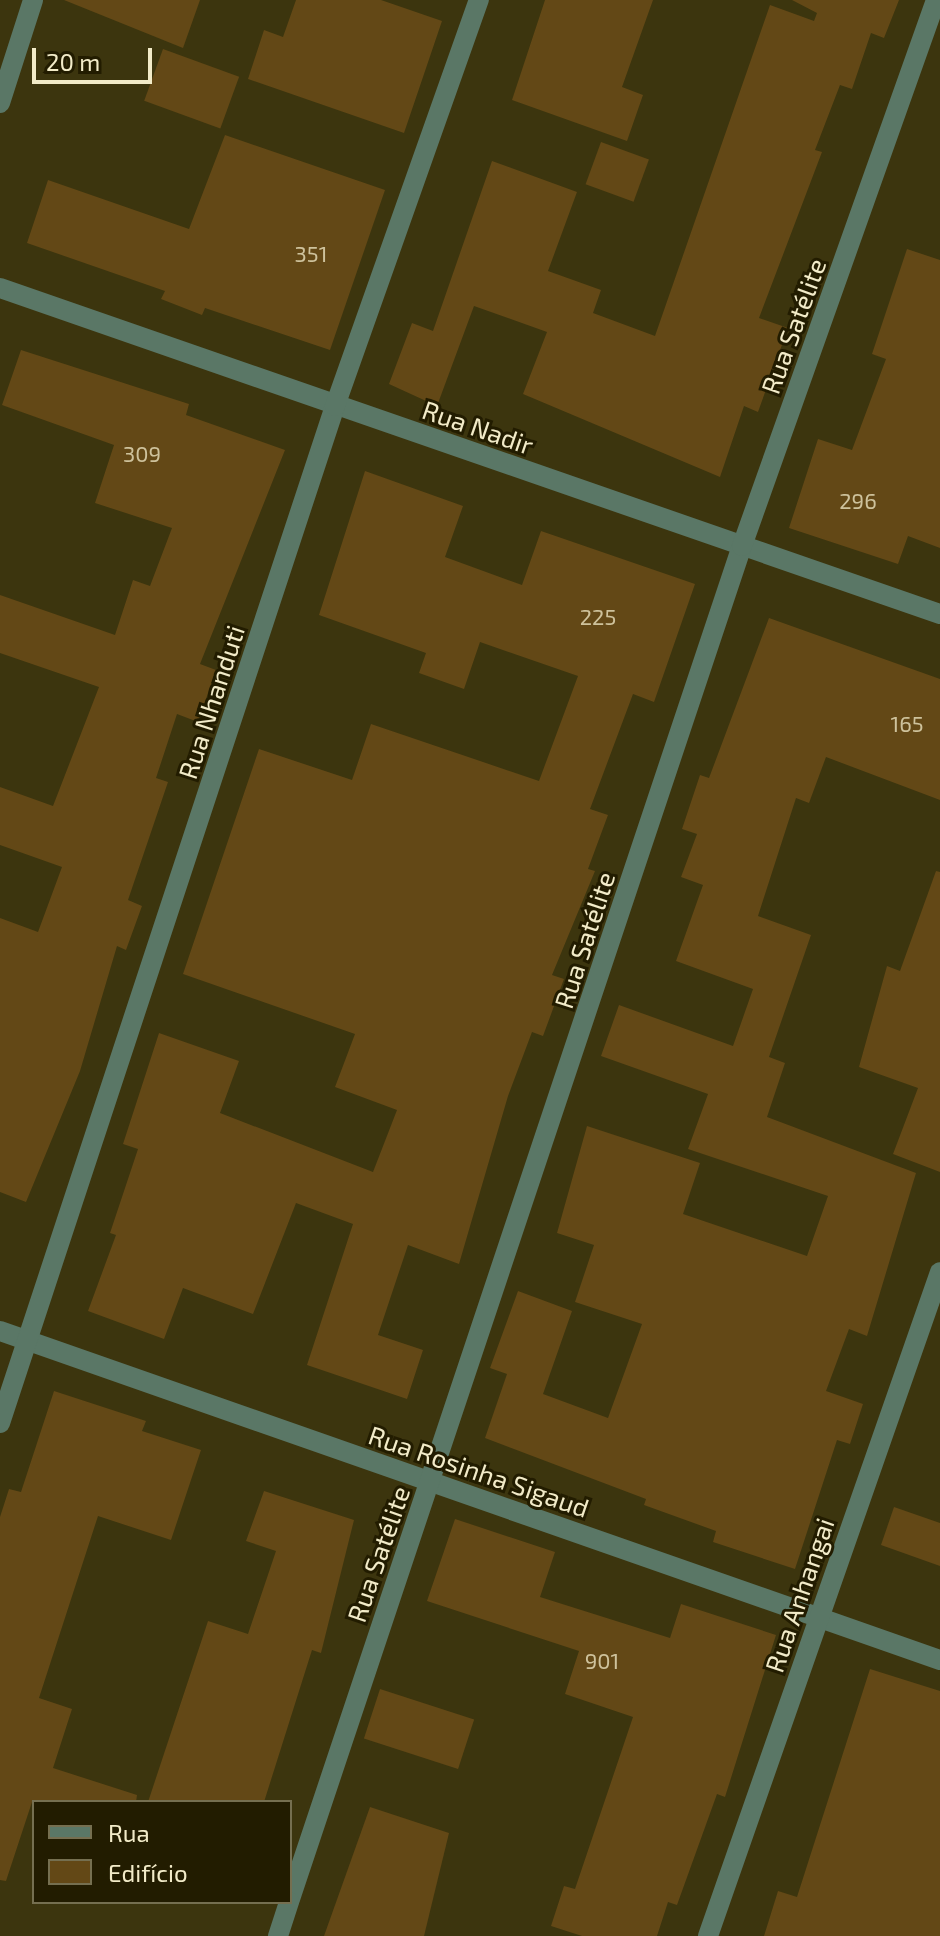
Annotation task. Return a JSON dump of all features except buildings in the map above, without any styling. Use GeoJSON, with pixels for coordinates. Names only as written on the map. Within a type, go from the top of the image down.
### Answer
{"type":"FeatureCollection","features":[{"type":"Feature","properties":{"kind":"street"},"geometry":{"type":"LineString","coordinates":[[0,103],[33,0]]}},
{"type":"Feature","properties":{"kind":"street","name":"Rua Nhanduti"},"geometry":{"type":"LineString","coordinates":[[0,1423],[335,406],[479,0]]}},
{"type":"Feature","properties":{"kind":"street","name":"Rua Satélite"},"geometry":{"type":"LineString","coordinates":[[292,1894],[742,546],[936,0]]}},
{"type":"Feature","properties":{"kind":"street","name":"Rua Nadir"},"geometry":{"type":"LineString","coordinates":[[0,288],[940,614]]}},
{"type":"Feature","properties":{"kind":"street","name":"Rua Anhangai"},"geometry":{"type":"LineString","coordinates":[[708,1936],[940,1272]]}},
{"type":"Feature","properties":{"kind":"street","name":"Rua Rosinha Sigaud"},"geometry":{"type":"LineString","coordinates":[[0,1331],[940,1660]]}},
{"type":"Feature","properties":{"kind":"street","name":"Rua Satélite"},"geometry":{"type":"LineString","coordinates":[[278,1936],[289,1904]]}}]}
